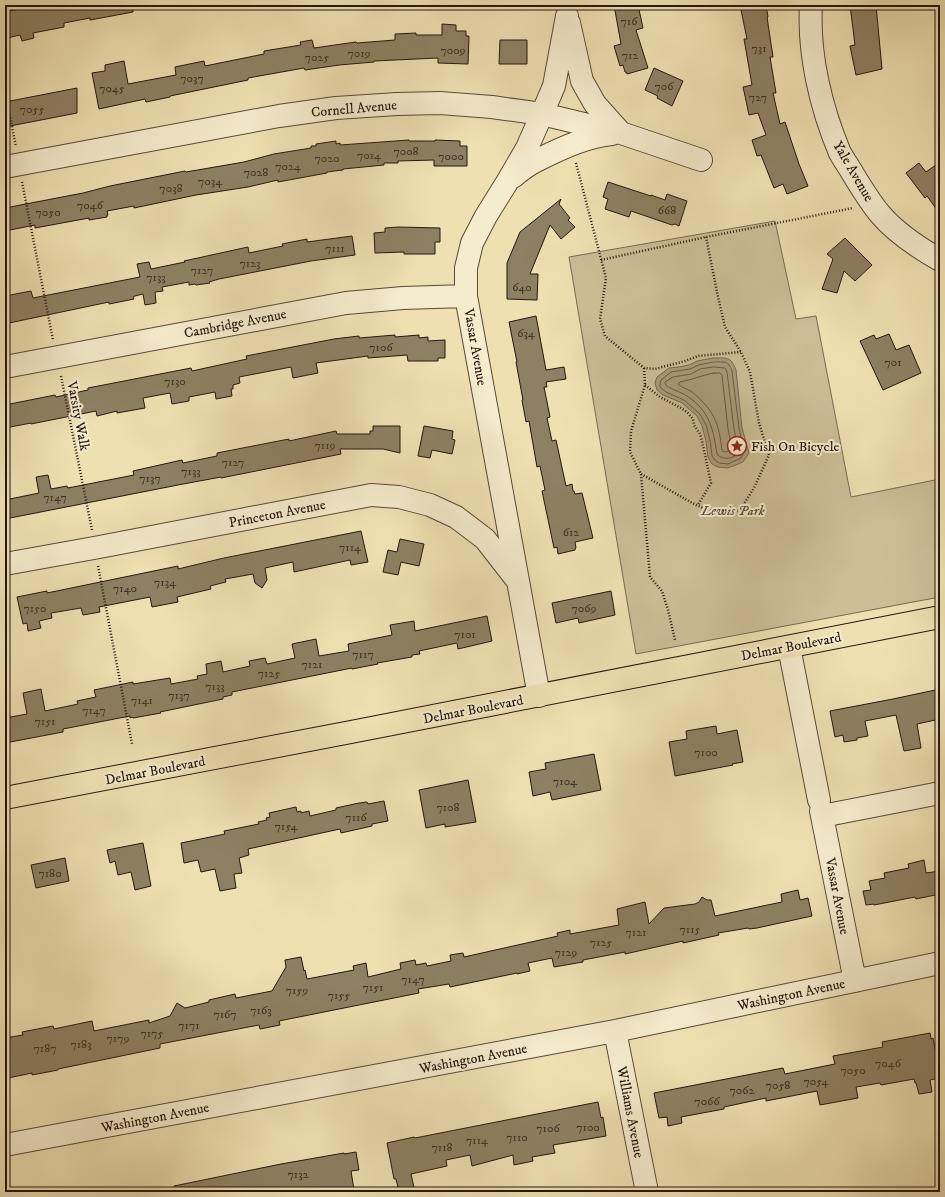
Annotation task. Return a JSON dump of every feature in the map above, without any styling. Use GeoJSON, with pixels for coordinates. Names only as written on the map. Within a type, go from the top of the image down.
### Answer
{"type":"FeatureCollection","features":[{"type":"Feature","properties":{"kind":"main road","name":"Delmar Boulevard"},"geometry":{"type":"LineString","coordinates":[[5,798],[539,696],[940,617]]}},
{"type":"Feature","properties":{"kind":"street","name":"Yale Avenue"},"geometry":{"type":"LineString","coordinates":[[811,5],[810,21],[814,63],[826,117],[841,154],[861,188],[880,214],[903,236],[940,260]]}},
{"type":"Feature","properties":{"kind":"street","name":"Vassar Avenue"},"geometry":{"type":"LineString","coordinates":[[539,696],[466,296],[466,268],[472,243],[486,216],[527,148],[554,86],[566,11]]}},
{"type":"Feature","properties":{"kind":"street"},"geometry":{"type":"LineString","coordinates":[[566,11],[582,81],[595,104],[621,133]]}},
{"type":"Feature","properties":{"kind":"street","name":"Cornell Avenue"},"geometry":{"type":"LineString","coordinates":[[12,166],[279,116],[336,108],[440,103],[492,107],[542,114],[621,133],[701,160]]}},
{"type":"Feature","properties":{"kind":"street"},"geometry":{"type":"LineString","coordinates":[[509,179],[535,161],[586,139],[602,135],[621,133]]}},
{"type":"Feature","properties":{"kind":"street","name":"Cambridge Avenue"},"geometry":{"type":"LineString","coordinates":[[5,367],[346,302],[466,296]]}},
{"type":"Feature","properties":{"kind":"street","name":"Princeton Avenue"},"geometry":{"type":"LineString","coordinates":[[5,564],[370,495],[399,497],[430,505],[456,517],[486,539],[519,583]]}},
{"type":"Feature","properties":{"kind":"street","name":"Vassar Avenue"},"geometry":{"type":"LineString","coordinates":[[789,647],[855,981]]}},
{"type":"Feature","properties":{"kind":"street"},"geometry":{"type":"LineString","coordinates":[[821,809],[940,793]]}},
{"type":"Feature","properties":{"kind":"street","name":"Washington Avenue"},"geometry":{"type":"LineString","coordinates":[[5,1145],[615,1031],[940,963]]}},
{"type":"Feature","properties":{"kind":"street","name":"Williams Avenue"},"geometry":{"type":"LineString","coordinates":[[615,1031],[647,1192]]}},
{"type":"Feature","properties":{"kind":"path","name":"Varsity Walk"},"geometry":{"type":"LineString","coordinates":[[5,91],[12,166],[60,371],[132,744]]}},
{"type":"Feature","properties":{"kind":"path"},"geometry":{"type":"LineString","coordinates":[[570,146],[576,163],[606,278],[600,319],[605,336],[644,368],[655,369],[698,356],[741,352]]}},
{"type":"Feature","properties":{"kind":"path"},"geometry":{"type":"LineString","coordinates":[[601,260],[853,207]]}},
{"type":"Feature","properties":{"kind":"path"},"geometry":{"type":"LineString","coordinates":[[641,474],[711,511],[726,512],[740,510],[754,488],[769,455],[759,423],[750,372],[741,352],[725,327],[706,237]]}},
{"type":"Feature","properties":{"kind":"path"},"geometry":{"type":"LineString","coordinates":[[644,368],[645,386],[631,431],[630,452],[641,474],[650,577],[662,591],[675,640]]}},
{"type":"Feature","properties":{"kind":"path"},"geometry":{"type":"LineString","coordinates":[[645,386],[660,397],[687,412],[693,419],[694,425],[700,434],[711,483],[698,505]]}},
{"type":"Feature","properties":{"kind":"green space","name":"Lewis Park"},"geometry":{"type":"Polygon","coordinates":[[[775,221],[796,319],[816,316],[851,497],[940,479],[940,597],[636,654],[569,257],[775,221]]]}},
{"type":"Feature","properties":{"kind":"water"},"geometry":{"type":"Polygon","coordinates":[[[713,358],[730,360],[736,370],[742,428],[749,453],[743,462],[728,468],[718,467],[712,464],[708,457],[702,426],[697,416],[682,403],[663,395],[657,390],[655,383],[657,377],[669,368],[689,365],[697,361],[713,358]]]}},
{"type":"Feature","properties":{"kind":"building"},"geometry":{"type":"Polygon","coordinates":[[[37,5],[133,5],[133,12],[64,23],[64,27],[33,33],[34,38],[22,41],[20,35],[7,38],[5,30],[5,12],[37,5]]]}},
{"type":"Feature","properties":{"kind":"building"},"geometry":{"type":"Polygon","coordinates":[[[614,5],[638,5],[643,28],[636,30],[648,68],[627,74],[623,65],[620,66],[614,46],[621,44],[614,5]]]}},
{"type":"Feature","properties":{"kind":"building"},"geometry":{"type":"Polygon","coordinates":[[[740,5],[766,5],[773,57],[770,57],[776,93],[773,93],[780,124],[785,122],[808,186],[787,194],[783,184],[774,188],[761,155],[757,156],[752,140],[766,135],[758,113],[749,115],[743,87],[752,85],[744,39],[747,39],[740,5]]]}},
{"type":"Feature","properties":{"kind":"building"},"geometry":{"type":"Polygon","coordinates":[[[850,5],[876,5],[882,69],[856,75],[850,46],[855,45],[850,5]]]}},
{"type":"Feature","properties":{"kind":"building"},"geometry":{"type":"Polygon","coordinates":[[[442,24],[456,25],[456,31],[466,31],[466,36],[469,36],[468,64],[438,63],[438,58],[374,61],[305,70],[304,68],[248,78],[248,80],[146,102],[145,99],[99,109],[92,73],[105,71],[105,65],[124,61],[128,84],[176,75],[175,67],[204,61],[205,66],[264,54],[264,51],[301,45],[300,42],[312,40],[314,48],[356,42],[395,40],[395,34],[416,33],[416,35],[442,35],[442,24]]]}},
{"type":"Feature","properties":{"kind":"building"},"geometry":{"type":"Polygon","coordinates":[[[500,40],[527,40],[527,64],[499,64],[500,40]]]}},
{"type":"Feature","properties":{"kind":"building"},"geometry":{"type":"Polygon","coordinates":[[[654,68],[683,81],[672,106],[657,98],[658,96],[645,90],[654,68]]]}},
{"type":"Feature","properties":{"kind":"building"},"geometry":{"type":"Polygon","coordinates":[[[77,88],[77,113],[5,127],[5,102],[77,88]]]}},
{"type":"Feature","properties":{"kind":"building"},"geometry":{"type":"Polygon","coordinates":[[[409,140],[460,141],[460,146],[467,146],[467,166],[434,166],[434,160],[398,161],[398,163],[384,163],[384,165],[343,169],[278,182],[278,180],[248,187],[196,195],[134,208],[134,206],[107,211],[107,217],[89,220],[89,218],[35,228],[35,225],[5,231],[5,208],[185,171],[244,162],[274,154],[311,148],[311,146],[316,146],[316,144],[336,141],[336,144],[340,143],[340,145],[409,140]]]}},
{"type":"Feature","properties":{"kind":"building"},"geometry":{"type":"Polygon","coordinates":[[[940,162],[940,214],[927,196],[925,198],[906,173],[919,163],[926,172],[940,162]]]}},
{"type":"Feature","properties":{"kind":"building"},"geometry":{"type":"Polygon","coordinates":[[[608,182],[665,200],[667,194],[687,201],[679,226],[631,211],[629,217],[605,209],[608,199],[603,197],[608,182]]]}},
{"type":"Feature","properties":{"kind":"building"},"geometry":{"type":"Polygon","coordinates":[[[561,199],[559,204],[570,218],[568,220],[575,227],[561,239],[550,225],[530,274],[538,274],[537,300],[507,299],[507,263],[520,232],[561,199]]]}},
{"type":"Feature","properties":{"kind":"building"},"geometry":{"type":"Polygon","coordinates":[[[385,228],[440,228],[440,242],[435,242],[435,254],[404,254],[404,252],[375,253],[374,233],[385,232],[385,228]]]}},
{"type":"Feature","properties":{"kind":"building"},"geometry":{"type":"Polygon","coordinates":[[[352,236],[355,255],[311,261],[219,279],[209,282],[210,283],[189,285],[189,282],[162,287],[163,291],[155,292],[156,303],[145,305],[143,294],[133,297],[134,299],[109,304],[109,302],[9,323],[5,306],[5,296],[31,291],[33,298],[140,277],[137,264],[149,262],[151,269],[248,247],[249,253],[307,239],[307,242],[352,236]]]}},
{"type":"Feature","properties":{"kind":"building"},"geometry":{"type":"Polygon","coordinates":[[[845,238],[872,265],[855,281],[844,271],[837,293],[822,289],[833,259],[827,254],[845,238]]]}},
{"type":"Feature","properties":{"kind":"building"},"geometry":{"type":"Polygon","coordinates":[[[536,316],[546,370],[564,367],[566,379],[546,382],[547,387],[544,387],[550,417],[547,418],[552,441],[556,440],[566,486],[572,484],[575,494],[582,493],[593,538],[575,542],[575,550],[558,554],[557,547],[554,548],[542,491],[545,490],[540,466],[537,467],[529,421],[526,422],[509,322],[536,316]]]}},
{"type":"Feature","properties":{"kind":"building"},"geometry":{"type":"Polygon","coordinates":[[[889,334],[896,350],[909,345],[921,373],[883,390],[860,341],[874,335],[876,339],[889,334]]]}},
{"type":"Feature","properties":{"kind":"building"},"geometry":{"type":"Polygon","coordinates":[[[395,335],[395,337],[419,335],[419,338],[428,337],[428,341],[445,340],[445,358],[438,358],[438,361],[408,361],[407,355],[368,358],[368,356],[316,363],[318,373],[293,378],[291,367],[239,377],[240,383],[233,385],[233,389],[231,389],[232,396],[216,399],[215,392],[189,397],[189,401],[172,404],[170,393],[143,398],[145,408],[117,413],[117,411],[97,416],[96,411],[5,428],[5,405],[55,395],[56,397],[88,390],[88,388],[191,368],[192,371],[247,359],[246,356],[334,339],[359,336],[359,338],[395,335]]]}},
{"type":"Feature","properties":{"kind":"building"},"geometry":{"type":"Polygon","coordinates":[[[373,426],[400,426],[400,453],[383,449],[340,449],[341,454],[5,519],[5,500],[39,493],[36,477],[48,475],[51,489],[67,486],[68,488],[134,475],[133,471],[182,460],[183,463],[217,456],[217,453],[289,439],[289,441],[336,431],[337,434],[370,434],[370,431],[373,431],[373,426]]]}},
{"type":"Feature","properties":{"kind":"building"},"geometry":{"type":"Polygon","coordinates":[[[424,426],[453,431],[452,439],[455,440],[452,454],[432,450],[430,458],[418,456],[424,426]]]}},
{"type":"Feature","properties":{"kind":"building"},"geometry":{"type":"Polygon","coordinates":[[[361,531],[368,562],[351,565],[350,560],[294,572],[293,562],[265,568],[267,580],[262,588],[255,583],[253,574],[225,579],[226,582],[210,586],[211,589],[177,597],[178,602],[152,607],[150,597],[99,607],[100,612],[83,615],[81,608],[51,613],[52,618],[39,621],[41,628],[28,631],[27,623],[23,624],[17,597],[47,591],[47,593],[178,566],[178,569],[224,558],[361,531]]]}},
{"type":"Feature","properties":{"kind":"building"},"geometry":{"type":"Polygon","coordinates":[[[400,539],[424,544],[419,566],[401,562],[398,575],[383,572],[388,550],[397,552],[400,539]]]}},
{"type":"Feature","properties":{"kind":"building"},"geometry":{"type":"Polygon","coordinates":[[[611,591],[615,615],[579,623],[578,618],[556,623],[552,603],[611,591]]]}},
{"type":"Feature","properties":{"kind":"building"},"geometry":{"type":"Polygon","coordinates":[[[487,616],[492,641],[458,649],[457,643],[419,651],[420,654],[412,655],[412,657],[232,692],[232,695],[223,697],[223,699],[160,712],[161,713],[133,718],[130,718],[130,716],[63,729],[63,732],[5,743],[5,718],[27,714],[23,693],[41,689],[45,711],[78,704],[77,701],[96,697],[94,690],[133,682],[133,684],[170,678],[171,684],[198,679],[197,676],[207,674],[206,664],[221,661],[223,672],[250,666],[249,661],[265,658],[267,664],[295,658],[292,644],[316,639],[319,656],[349,651],[348,644],[392,635],[390,625],[414,621],[415,631],[487,616]]]}},
{"type":"Feature","properties":{"kind":"building"},"geometry":{"type":"Polygon","coordinates":[[[940,689],[940,719],[917,724],[921,748],[904,751],[896,715],[865,721],[868,736],[857,738],[857,740],[844,742],[843,735],[835,737],[830,711],[940,689]]]}},
{"type":"Feature","properties":{"kind":"building"},"geometry":{"type":"Polygon","coordinates":[[[716,726],[717,734],[737,730],[743,762],[675,776],[669,742],[687,739],[686,731],[716,726]]]}},
{"type":"Feature","properties":{"kind":"building"},"geometry":{"type":"Polygon","coordinates":[[[594,754],[601,790],[552,800],[550,792],[533,796],[529,772],[546,769],[545,763],[594,754]]]}},
{"type":"Feature","properties":{"kind":"building"},"geometry":{"type":"Polygon","coordinates":[[[468,780],[476,822],[445,827],[445,824],[426,828],[419,790],[468,780]]]}},
{"type":"Feature","properties":{"kind":"building"},"geometry":{"type":"Polygon","coordinates":[[[384,801],[388,821],[341,833],[340,829],[248,849],[249,855],[239,858],[242,873],[234,874],[236,888],[220,891],[215,869],[201,872],[198,860],[184,863],[181,843],[225,834],[224,831],[259,824],[258,822],[267,820],[266,818],[270,817],[269,813],[296,807],[297,812],[301,811],[301,813],[309,811],[310,816],[359,803],[367,802],[368,804],[384,801]]]}},
{"type":"Feature","properties":{"kind":"building"},"geometry":{"type":"Polygon","coordinates":[[[143,843],[151,886],[135,890],[131,872],[118,875],[115,861],[110,863],[107,850],[143,843]]]}},
{"type":"Feature","properties":{"kind":"building"},"geometry":{"type":"Polygon","coordinates":[[[65,858],[69,881],[36,888],[31,865],[65,858]]]}},
{"type":"Feature","properties":{"kind":"building"},"geometry":{"type":"Polygon","coordinates":[[[924,860],[926,873],[940,871],[940,894],[916,899],[915,897],[874,905],[866,905],[863,891],[871,890],[869,881],[885,878],[884,873],[909,868],[908,864],[924,860]]]}},
{"type":"Feature","properties":{"kind":"building"},"geometry":{"type":"Polygon","coordinates":[[[798,890],[800,900],[808,898],[812,916],[757,928],[718,933],[719,935],[683,943],[683,941],[625,954],[625,952],[554,967],[552,958],[528,963],[530,971],[517,974],[450,987],[449,984],[418,989],[419,993],[279,1021],[280,1025],[260,1029],[259,1025],[160,1044],[160,1048],[32,1075],[32,1073],[8,1078],[5,1067],[5,1038],[23,1035],[22,1032],[53,1026],[54,1029],[92,1021],[94,1031],[149,1020],[149,1023],[170,1016],[177,1003],[185,1008],[209,1002],[209,1000],[235,994],[236,998],[272,991],[286,967],[285,960],[301,957],[307,979],[354,970],[353,966],[366,963],[368,977],[401,969],[400,963],[415,960],[416,965],[426,963],[427,966],[451,961],[450,955],[463,953],[464,957],[558,936],[557,933],[570,930],[570,934],[619,925],[617,909],[645,902],[649,924],[664,908],[695,904],[699,902],[702,897],[707,900],[711,900],[715,916],[782,902],[781,894],[798,890]]]}},
{"type":"Feature","properties":{"kind":"building"},"geometry":{"type":"Polygon","coordinates":[[[930,1033],[931,1039],[933,1038],[940,1074],[940,1078],[930,1080],[932,1092],[919,1094],[914,1079],[881,1085],[880,1083],[856,1087],[858,1098],[820,1105],[817,1091],[766,1101],[766,1098],[724,1107],[724,1109],[681,1117],[682,1123],[668,1126],[667,1117],[659,1118],[654,1093],[783,1068],[785,1074],[835,1064],[833,1056],[883,1047],[882,1042],[930,1033]]]}},
{"type":"Feature","properties":{"kind":"building"},"geometry":{"type":"Polygon","coordinates":[[[598,1102],[601,1118],[603,1117],[606,1136],[553,1145],[555,1153],[532,1157],[533,1161],[514,1165],[513,1155],[472,1166],[470,1155],[446,1160],[447,1166],[411,1174],[415,1192],[399,1192],[396,1179],[394,1179],[387,1143],[598,1102]]]}},
{"type":"Feature","properties":{"kind":"building"},"geometry":{"type":"Polygon","coordinates":[[[356,1152],[359,1170],[351,1171],[354,1190],[343,1192],[175,1192],[174,1186],[281,1164],[356,1152]]]}},
{"type":"Feature","properties":{"kind":"place","name":"Fish On Bicycle"},"geometry":{"type":"Point","coordinates":[737,446]}}]}
